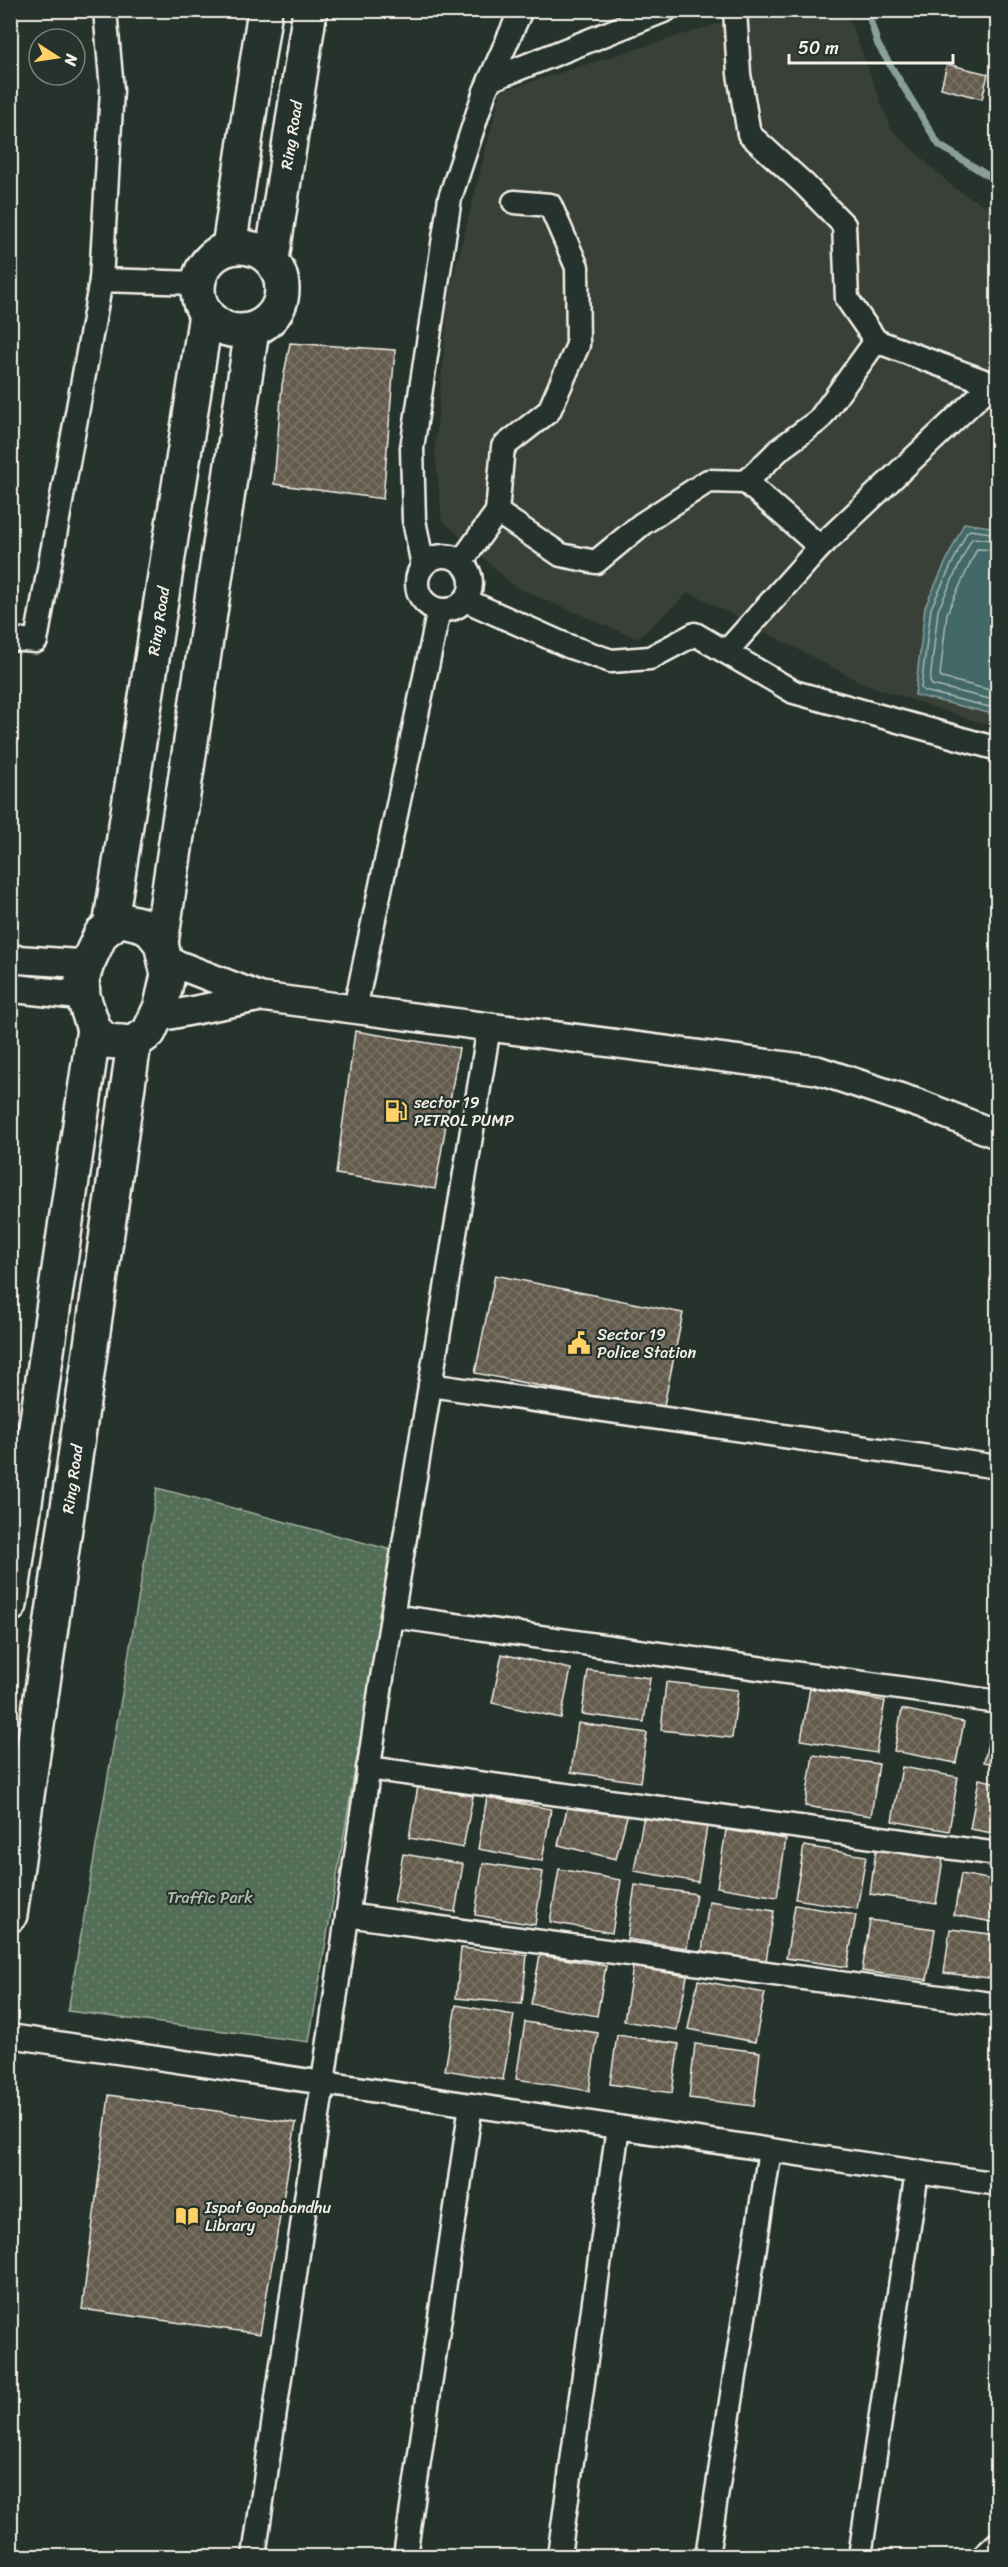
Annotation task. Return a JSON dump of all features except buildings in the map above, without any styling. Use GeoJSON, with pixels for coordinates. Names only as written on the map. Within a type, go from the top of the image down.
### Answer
{"type":"FeatureCollection","features":[{"type":"Feature","properties":{"kind":"main road"},"geometry":{"type":"LineString","coordinates":[[229,247],[265,10]]}},
{"type":"Feature","properties":{"kind":"main road","name":"Ring Road"},"geometry":{"type":"LineString","coordinates":[[272,259],[310,10]]}},
{"type":"Feature","properties":{"kind":"main road"},"geometry":{"type":"LineString","coordinates":[[244,246],[262,251],[272,259],[282,277],[283,291],[278,310],[268,321],[252,330],[236,331],[219,326],[206,314],[199,300],[198,283],[203,267],[218,252],[229,247],[244,246]]}},
{"type":"Feature","properties":{"kind":"main road","name":"Ring Road"},"geometry":{"type":"LineString","coordinates":[[110,927],[206,314]]}},
{"type":"Feature","properties":{"kind":"main road"},"geometry":{"type":"LineString","coordinates":[[164,951],[147,926],[119,919],[101,934],[82,979],[83,996],[94,1029],[105,1041],[134,1043],[149,1032],[167,987],[164,951],[252,330]]}},
{"type":"Feature","properties":{"kind":"main road"},"geometry":{"type":"LineString","coordinates":[[10,1605],[94,1029]]}},
{"type":"Feature","properties":{"kind":"main road","name":"Ring Road"},"geometry":{"type":"LineString","coordinates":[[10,1915],[134,1043]]}},
{"type":"Feature","properties":{"kind":"street"},"geometry":{"type":"LineString","coordinates":[[10,639],[36,641],[101,280],[112,90],[105,10]]}},
{"type":"Feature","properties":{"kind":"street"},"geometry":{"type":"LineString","coordinates":[[423,566],[414,520],[412,448],[450,198],[490,80],[521,10]]}},
{"type":"Feature","properties":{"kind":"street"},"geometry":{"type":"LineString","coordinates":[[490,80],[666,10]]}},
{"type":"Feature","properties":{"kind":"street"},"geometry":{"type":"LineString","coordinates":[[726,652],[820,547],[995,385],[876,341],[847,299],[844,225],[804,184],[749,134],[739,74],[735,10]]}},
{"type":"Feature","properties":{"kind":"street"},"geometry":{"type":"LineString","coordinates":[[461,562],[497,512],[503,447],[549,411],[578,345],[577,267],[550,205],[514,201]]}},
{"type":"Feature","properties":{"kind":"street"},"geometry":{"type":"LineString","coordinates":[[101,280],[198,283]]}},
{"type":"Feature","properties":{"kind":"street"},"geometry":{"type":"LineString","coordinates":[[746,482],[781,448],[819,420],[876,341]]}},
{"type":"Feature","properties":{"kind":"street"},"geometry":{"type":"LineString","coordinates":[[497,512],[561,555],[596,562],[642,524],[708,481],[746,482],[820,547]]}},
{"type":"Feature","properties":{"kind":"street"},"geometry":{"type":"LineString","coordinates":[[441,556],[449,556],[461,562],[469,572],[471,580],[470,592],[465,600],[456,607],[439,610],[427,605],[419,595],[417,577],[423,566],[441,556]]}},
{"type":"Feature","properties":{"kind":"street"},"geometry":{"type":"LineString","coordinates":[[465,600],[568,646],[611,661],[650,658],[695,634],[794,692],[998,749]]}},
{"type":"Feature","properties":{"kind":"street"},"geometry":{"type":"LineString","coordinates":[[355,1009],[439,610]]}},
{"type":"Feature","properties":{"kind":"street"},"geometry":{"type":"LineString","coordinates":[[164,951],[261,997],[817,1070],[920,1104],[998,1136]]}},
{"type":"Feature","properties":{"kind":"street"},"geometry":{"type":"LineString","coordinates":[[10,959],[87,964]]}},
{"type":"Feature","properties":{"kind":"street"},"geometry":{"type":"LineString","coordinates":[[10,988],[83,996]]}},
{"type":"Feature","properties":{"kind":"street"},"geometry":{"type":"LineString","coordinates":[[156,1018],[261,997]]}},
{"type":"Feature","properties":{"kind":"street"},"geometry":{"type":"LineString","coordinates":[[254,2556],[368,1768],[489,1027]]}},
{"type":"Feature","properties":{"kind":"street"},"geometry":{"type":"LineString","coordinates":[[430,1385],[998,1467]]}},
{"type":"Feature","properties":{"kind":"street"},"geometry":{"type":"LineString","coordinates":[[392,1616],[998,1702]]}},
{"type":"Feature","properties":{"kind":"street"},"geometry":{"type":"LineString","coordinates":[[368,1768],[998,1854]]}},
{"type":"Feature","properties":{"kind":"street"},"geometry":{"type":"LineString","coordinates":[[347,1915],[998,2005]]}},
{"type":"Feature","properties":{"kind":"street"},"geometry":{"type":"LineString","coordinates":[[10,2036],[998,2184]]}},
{"type":"Feature","properties":{"kind":"street"},"geometry":{"type":"LineString","coordinates":[[405,2556],[471,2105]]}},
{"type":"Feature","properties":{"kind":"street"},"geometry":{"type":"LineString","coordinates":[[559,2556],[618,2127]]}},
{"type":"Feature","properties":{"kind":"street"},"geometry":{"type":"LineString","coordinates":[[707,2556],[770,2150]]}},
{"type":"Feature","properties":{"kind":"street"},"geometry":{"type":"LineString","coordinates":[[860,2556],[917,2172]]}},
{"type":"Feature","properties":{"kind":"street"},"geometry":{"type":"LineString","coordinates":[[984,2556],[998,2543]]}},
{"type":"Feature","properties":{"kind":"shaded area"},"geometry":{"type":"Polygon","coordinates":[[[759,11],[846,11],[891,129],[955,189],[997,212],[997,728],[864,684],[689,592],[638,639],[515,587],[442,520],[435,449],[449,293],[501,91],[759,11]]]}},
{"type":"Feature","properties":{"kind":"green space","name":"Traffic Park"},"geometry":{"type":"Polygon","coordinates":[[[157,1488],[392,1550],[309,2042],[68,2011],[157,1488]]]}},
{"type":"Feature","properties":{"kind":"water"},"geometry":{"type":"Polygon","coordinates":[[[964,523],[997,528],[997,715],[915,695],[925,607],[964,523]]]}},
{"type":"Feature","properties":{"kind":"waterway"},"geometry":{"type":"LineString","coordinates":[[867,10],[878,45],[939,145],[998,182]]}},
{"type":"Feature","properties":{"kind":"place","name":"sector 19 PETROL PUMP"},"geometry":{"type":"Point","coordinates":[396,1111]}},
{"type":"Feature","properties":{"kind":"place","name":"Sector 19 Police Station"},"geometry":{"type":"Point","coordinates":[579,1343]}},
{"type":"Feature","properties":{"kind":"place","name":"Ispat Gopabandhu Library"},"geometry":{"type":"Point","coordinates":[187,2216]}}]}
